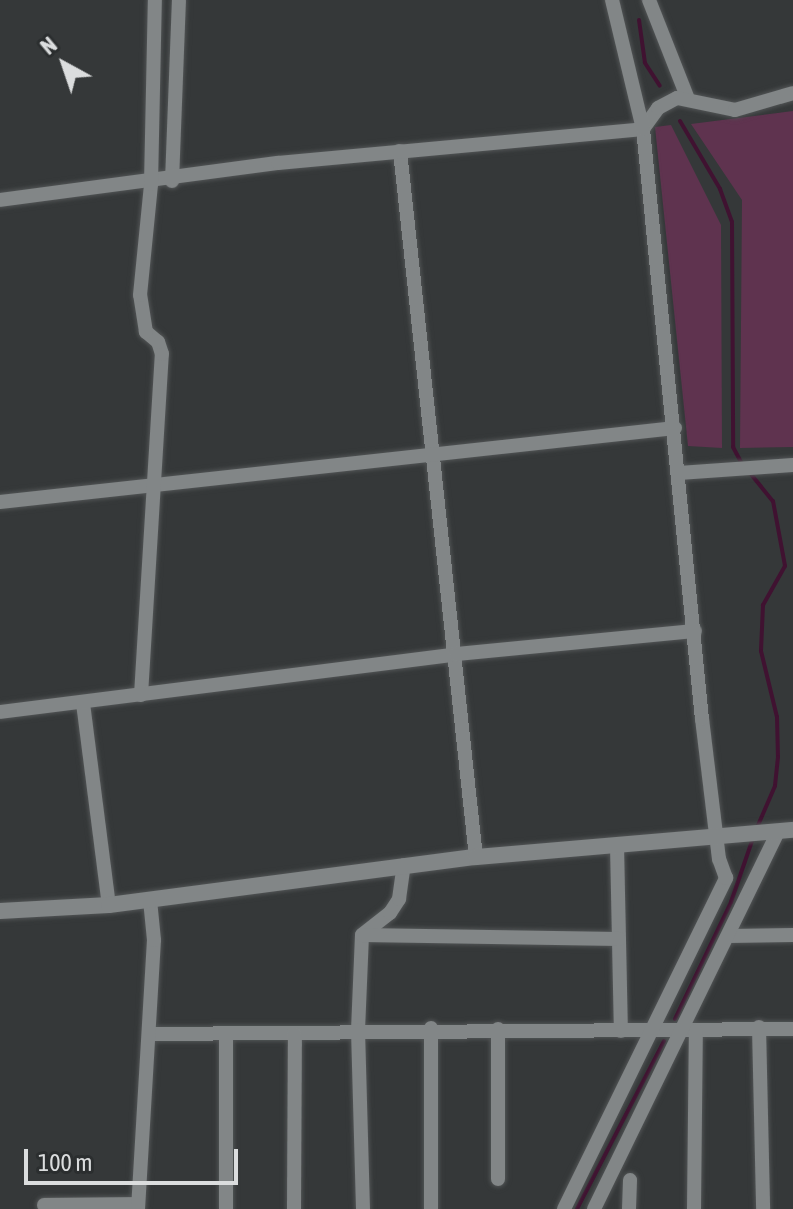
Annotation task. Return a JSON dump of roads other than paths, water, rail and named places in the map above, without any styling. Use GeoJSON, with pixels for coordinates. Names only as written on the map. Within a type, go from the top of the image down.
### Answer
{"type":"FeatureCollection","features":[{"type":"Feature","properties":{"kind":"street"},"geometry":{"type":"LineString","coordinates":[[141,695],[162,354],[158,342],[146,332],[140,295],[151,184],[155,0]]}},
{"type":"Feature","properties":{"kind":"street"},"geometry":{"type":"LineString","coordinates":[[172,181],[179,0]]}},
{"type":"Feature","properties":{"kind":"street"},"geometry":{"type":"LineString","coordinates":[[564,1209],[726,878],[717,836],[643,129],[612,0]]}},
{"type":"Feature","properties":{"kind":"street"},"geometry":{"type":"LineString","coordinates":[[649,0],[688,99]]}},
{"type":"Feature","properties":{"kind":"street"},"geometry":{"type":"LineString","coordinates":[[0,200],[151,184],[278,163],[643,129],[664,104],[688,99],[735,110],[793,93]]}},
{"type":"Feature","properties":{"kind":"street"},"geometry":{"type":"LineString","coordinates":[[400,151],[476,857]]}},
{"type":"Feature","properties":{"kind":"street"},"geometry":{"type":"LineString","coordinates":[[0,502],[675,428]]}},
{"type":"Feature","properties":{"kind":"street"},"geometry":{"type":"LineString","coordinates":[[679,473],[793,465]]}},
{"type":"Feature","properties":{"kind":"street"},"geometry":{"type":"LineString","coordinates":[[0,712],[456,654],[695,631]]}},
{"type":"Feature","properties":{"kind":"street"},"geometry":{"type":"LineString","coordinates":[[83,703],[109,905]]}},
{"type":"Feature","properties":{"kind":"street"},"geometry":{"type":"LineString","coordinates":[[0,911],[109,905],[476,857],[786,831]]}},
{"type":"Feature","properties":{"kind":"street"},"geometry":{"type":"LineString","coordinates":[[594,1209],[688,1031],[729,936],[786,831]]}},
{"type":"Feature","properties":{"kind":"street"},"geometry":{"type":"LineString","coordinates":[[617,845],[621,1031]]}},
{"type":"Feature","properties":{"kind":"street"},"geometry":{"type":"LineString","coordinates":[[363,1209],[358,1030],[362,935],[390,913],[399,899],[404,865]]}},
{"type":"Feature","properties":{"kind":"street"},"geometry":{"type":"LineString","coordinates":[[44,1205],[138,1206],[154,940],[150,900]]}},
{"type":"Feature","properties":{"kind":"street"},"geometry":{"type":"LineString","coordinates":[[362,935],[619,939]]}},
{"type":"Feature","properties":{"kind":"street"},"geometry":{"type":"LineString","coordinates":[[729,936],[793,935]]}},
{"type":"Feature","properties":{"kind":"street"},"geometry":{"type":"LineString","coordinates":[[759,1027],[763,1209]]}},
{"type":"Feature","properties":{"kind":"street"},"geometry":{"type":"LineString","coordinates":[[150,1034],[295,1034],[431,1028],[621,1031],[793,1029]]}},
{"type":"Feature","properties":{"kind":"street"},"geometry":{"type":"LineString","coordinates":[[431,1028],[431,1209]]}},
{"type":"Feature","properties":{"kind":"street"},"geometry":{"type":"LineString","coordinates":[[498,1029],[498,1179]]}},
{"type":"Feature","properties":{"kind":"street"},"geometry":{"type":"LineString","coordinates":[[688,1031],[694,1209]]}},
{"type":"Feature","properties":{"kind":"street"},"geometry":{"type":"LineString","coordinates":[[226,1034],[226,1209]]}},
{"type":"Feature","properties":{"kind":"street"},"geometry":{"type":"LineString","coordinates":[[294,1209],[295,1034]]}},
{"type":"Feature","properties":{"kind":"street"},"geometry":{"type":"LineString","coordinates":[[629,1209],[630,1180]]}},
{"type":"Feature","properties":{"kind":"waterway"},"geometry":{"type":"LineString","coordinates":[[639,20],[645,63],[660,86]]}},
{"type":"Feature","properties":{"kind":"waterway"},"geometry":{"type":"LineString","coordinates":[[680,121],[720,189],[732,222],[733,447],[742,464]]}},
{"type":"Feature","properties":{"kind":"waterway"},"geometry":{"type":"LineString","coordinates":[[750,473],[773,501],[785,566],[763,605],[761,651],[777,717],[778,757],[775,786],[756,830]]}},
{"type":"Feature","properties":{"kind":"waterway"},"geometry":{"type":"LineString","coordinates":[[675,1019],[731,902],[753,838]]}},
{"type":"Feature","properties":{"kind":"waterway"},"geometry":{"type":"LineString","coordinates":[[577,1209],[664,1041]]}}]}
